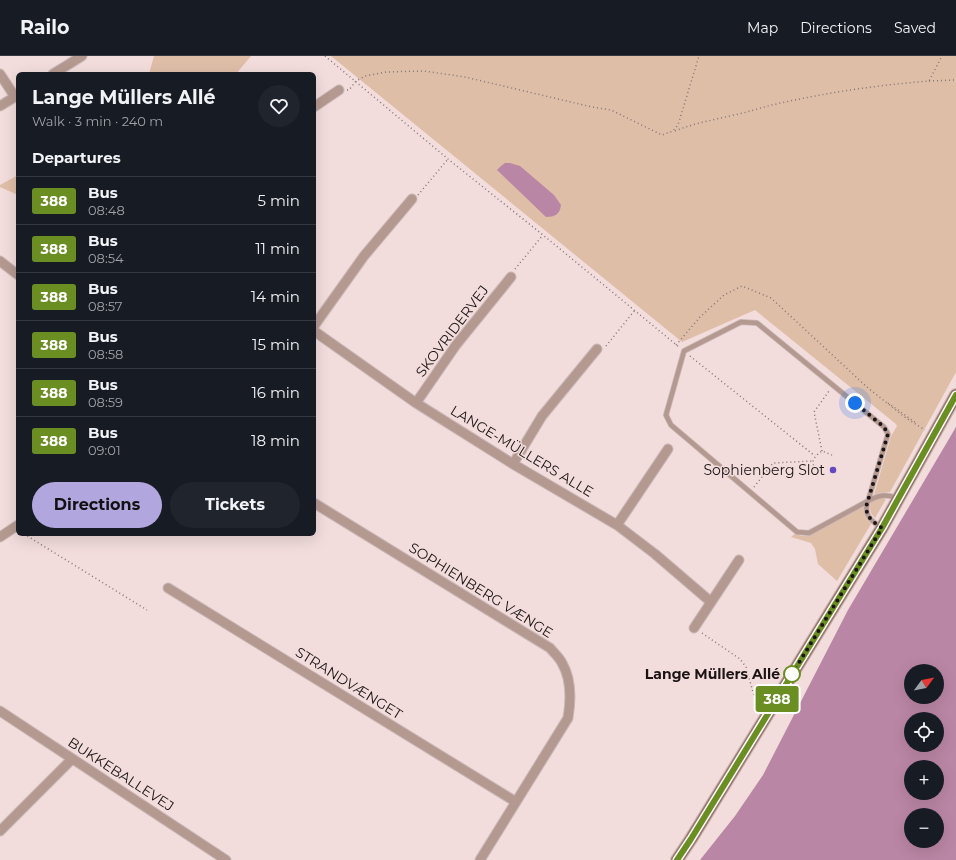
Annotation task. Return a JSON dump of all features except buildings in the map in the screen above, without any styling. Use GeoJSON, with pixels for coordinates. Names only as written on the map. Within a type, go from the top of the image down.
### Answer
{"type":"FeatureCollection","features":[{"type":"Feature","properties":{"kind":"main road"},"geometry":{"type":"LineString","coordinates":[[677,860],[882,528],[898,499],[929,432],[956,395]]}},
{"type":"Feature","properties":{"kind":"street"},"geometry":{"type":"LineString","coordinates":[[56,72],[82,56]]}},
{"type":"Feature","properties":{"kind":"street"},"geometry":{"type":"LineString","coordinates":[[0,74],[16,96],[0,106]]}},
{"type":"Feature","properties":{"kind":"street"},"geometry":{"type":"LineString","coordinates":[[316,106],[339,90]]}},
{"type":"Feature","properties":{"kind":"street"},"geometry":{"type":"LineString","coordinates":[[316,323],[364,256],[412,199]]}},
{"type":"Feature","properties":{"kind":"street"},"geometry":{"type":"LineString","coordinates":[[0,261],[16,273]]}},
{"type":"Feature","properties":{"kind":"street","name":"SKOVRIDERVEJ"},"geometry":{"type":"LineString","coordinates":[[416,403],[456,345],[511,277]]}},
{"type":"Feature","properties":{"kind":"street","name":"LANGE-MÜLLERS ALLE"},"geometry":{"type":"LineString","coordinates":[[316,332],[416,403],[513,464],[617,525],[655,554],[711,602]]}},
{"type":"Feature","properties":{"kind":"street"},"geometry":{"type":"LineString","coordinates":[[513,464],[542,416],[597,349]]}},
{"type":"Feature","properties":{"kind":"street"},"geometry":{"type":"LineString","coordinates":[[617,525],[668,449]]}},
{"type":"Feature","properties":{"kind":"street","name":"SOPHIENBERG VÆNGE"},"geometry":{"type":"LineString","coordinates":[[316,504],[550,648],[562,663],[569,680],[571,701],[568,718],[480,860]]}},
{"type":"Feature","properties":{"kind":"street"},"geometry":{"type":"LineString","coordinates":[[0,537],[16,526]]}},
{"type":"Feature","properties":{"kind":"street"},"geometry":{"type":"LineString","coordinates":[[694,628],[739,560]]}},
{"type":"Feature","properties":{"kind":"street","name":"STRANDVÆNGET"},"geometry":{"type":"LineString","coordinates":[[168,588],[516,802]]}},
{"type":"Feature","properties":{"kind":"street","name":"BUKKEBALLEVEJ"},"geometry":{"type":"LineString","coordinates":[[0,711],[226,860]]}},
{"type":"Feature","properties":{"kind":"street"},"geometry":{"type":"LineString","coordinates":[[0,831],[72,759]]}},
{"type":"Feature","properties":{"kind":"lane"},"geometry":{"type":"LineString","coordinates":[[882,528],[868,517],[866,507],[868,501],[888,434],[884,427],[757,323],[741,322],[684,351],[666,415],[671,425],[798,532],[809,533],[868,501],[878,496],[886,495],[898,499]]}},
{"type":"Feature","properties":{"kind":"path"},"geometry":{"type":"LineString","coordinates":[[325,56],[448,159],[815,456]]}},
{"type":"Feature","properties":{"kind":"path"},"geometry":{"type":"LineString","coordinates":[[673,131],[678,125],[699,56]]}},
{"type":"Feature","properties":{"kind":"path"},"geometry":{"type":"LineString","coordinates":[[929,81],[942,56]]}},
{"type":"Feature","properties":{"kind":"path"},"geometry":{"type":"LineString","coordinates":[[356,81],[365,76],[386,72],[424,70],[452,74],[592,108],[611,110],[662,135],[712,119],[823,94],[899,83],[956,80]]}},
{"type":"Feature","properties":{"kind":"path"},"geometry":{"type":"LineString","coordinates":[[412,199],[417,197],[448,159]]}},
{"type":"Feature","properties":{"kind":"path"},"geometry":{"type":"LineString","coordinates":[[511,277],[511,273],[543,235]]}},
{"type":"Feature","properties":{"kind":"path"},"geometry":{"type":"LineString","coordinates":[[676,345],[700,318],[724,295],[742,286],[771,298],[854,375],[893,408],[929,432]]}},
{"type":"Feature","properties":{"kind":"path"},"geometry":{"type":"LineString","coordinates":[[597,349],[603,349],[635,310]]}},
{"type":"Feature","properties":{"kind":"path"},"geometry":{"type":"LineString","coordinates":[[822,451],[814,412],[834,386]]}},
{"type":"Feature","properties":{"kind":"path"},"geometry":{"type":"LineString","coordinates":[[818,472],[814,466],[814,461],[815,456],[822,451]]}},
{"type":"Feature","properties":{"kind":"path"},"geometry":{"type":"LineString","coordinates":[[822,451],[832,455]]}},
{"type":"Feature","properties":{"kind":"path"},"geometry":{"type":"LineString","coordinates":[[750,492],[773,463],[814,461]]}},
{"type":"Feature","properties":{"kind":"path"},"geometry":{"type":"LineString","coordinates":[[27,536],[147,610]]}},
{"type":"Feature","properties":{"kind":"path"},"geometry":{"type":"LineString","coordinates":[[694,628],[740,659],[746,666],[758,711],[764,720]]}},
{"type":"Feature","properties":{"kind":"shaded area"},"geometry":{"type":"Polygon","coordinates":[[[154,56],[251,56],[238,72],[150,72],[154,56]]]}},
{"type":"Feature","properties":{"kind":"shaded area"},"geometry":{"type":"Polygon","coordinates":[[[331,56],[956,56],[956,372],[890,492],[874,495],[891,436],[897,426],[896,424],[755,310],[682,342],[331,56]]]}},
{"type":"Feature","properties":{"kind":"shaded area"},"geometry":{"type":"Polygon","coordinates":[[[505,163],[520,166],[554,195],[561,205],[558,213],[554,216],[546,217],[497,170],[505,163]]]}},
{"type":"Feature","properties":{"kind":"shaded area"},"geometry":{"type":"Polygon","coordinates":[[[16,176],[16,194],[0,187],[0,185],[16,176]]]}},
{"type":"Feature","properties":{"kind":"shaded area"},"geometry":{"type":"Polygon","coordinates":[[[956,427],[956,860],[700,860],[735,816],[763,775],[848,610],[956,427]]]}},
{"type":"Feature","properties":{"kind":"shaded area"},"geometry":{"type":"Polygon","coordinates":[[[881,498],[886,499],[875,518],[870,511],[871,502],[881,498]]]}},
{"type":"Feature","properties":{"kind":"shaded area"},"geometry":{"type":"Polygon","coordinates":[[[864,506],[865,516],[871,524],[837,581],[818,564],[815,549],[811,543],[791,537],[796,533],[801,536],[810,535],[864,506]]]}},
{"type":"Feature","properties":{"kind":"bus line","name":"388"},"geometry":{"type":"LineString","coordinates":[[677,860],[882,528],[956,395]]}},
{"type":"Feature","properties":{"kind":"place","name":"Sophienberg Slot"},"geometry":{"type":"Point","coordinates":[833,470]}},
{"type":"Feature","properties":{"kind":"place","name":"Lange Müllers Allé"},"geometry":{"type":"Point","coordinates":[792,674]}},
{"type":"Feature","properties":{"kind":"route"},"geometry":{"type":"LineString","coordinates":[[792,674],[882,528],[870,520],[866,507],[888,434],[884,427],[855,403]]}}]}
